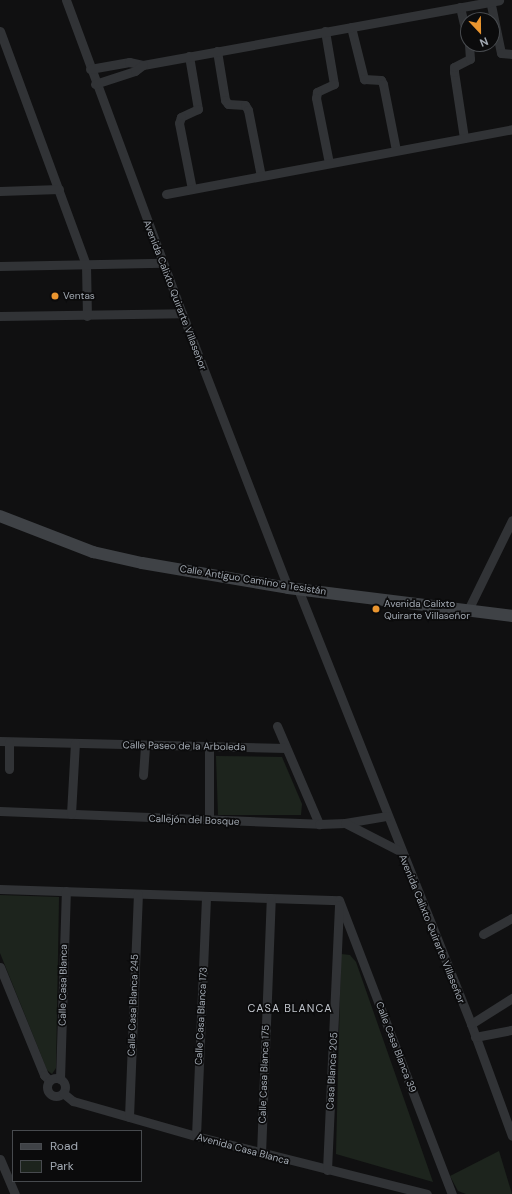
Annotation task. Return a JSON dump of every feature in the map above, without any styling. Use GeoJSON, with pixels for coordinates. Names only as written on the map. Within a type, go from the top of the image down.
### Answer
{"type":"FeatureCollection","features":[{"type":"Feature","properties":{"kind":"street","name":"Avenida Calixto Quirarte Villaseñor"},"geometry":{"type":"LineString","coordinates":[[66,0],[182,313],[293,588],[388,816],[400,851],[471,1024],[512,1136]]}},
{"type":"Feature","properties":{"kind":"street"},"geometry":{"type":"LineString","coordinates":[[90,68],[129,62],[143,65],[493,1],[501,53],[512,54]]}},
{"type":"Feature","properties":{"kind":"street"},"geometry":{"type":"LineString","coordinates":[[460,7],[461,12]]}},
{"type":"Feature","properties":{"kind":"street"},"geometry":{"type":"LineString","coordinates":[[351,27],[364,78],[381,80],[383,84],[396,150]]}},
{"type":"Feature","properties":{"kind":"street"},"geometry":{"type":"LineString","coordinates":[[0,31],[86,265],[87,316]]}},
{"type":"Feature","properties":{"kind":"street"},"geometry":{"type":"LineString","coordinates":[[325,32],[334,84],[317,92],[316,98],[328,163]]}},
{"type":"Feature","properties":{"kind":"street"},"geometry":{"type":"LineString","coordinates":[[217,51],[225,100],[228,104],[245,105],[248,110],[261,176]]}},
{"type":"Feature","properties":{"kind":"street"},"geometry":{"type":"LineString","coordinates":[[464,138],[454,67],[470,59],[469,52]]}},
{"type":"Feature","properties":{"kind":"street"},"geometry":{"type":"LineString","coordinates":[[189,56],[198,109],[180,117],[179,122],[192,189]]}},
{"type":"Feature","properties":{"kind":"street"},"geometry":{"type":"LineString","coordinates":[[96,84],[135,71],[143,65]]}},
{"type":"Feature","properties":{"kind":"street"},"geometry":{"type":"LineString","coordinates":[[166,194],[512,129]]}},
{"type":"Feature","properties":{"kind":"street"},"geometry":{"type":"LineString","coordinates":[[0,191],[59,189]]}},
{"type":"Feature","properties":{"kind":"street"},"geometry":{"type":"LineString","coordinates":[[0,266],[163,263]]}},
{"type":"Feature","properties":{"kind":"street"},"geometry":{"type":"LineString","coordinates":[[0,316],[87,316],[182,313]]}},
{"type":"Feature","properties":{"kind":"street","name":"Calle Antiguo Camino a Tesistán"},"geometry":{"type":"LineString","coordinates":[[0,516],[93,552],[293,588],[512,616]]}},
{"type":"Feature","properties":{"kind":"street"},"geometry":{"type":"LineString","coordinates":[[468,610],[512,520]]}},
{"type":"Feature","properties":{"kind":"street"},"geometry":{"type":"LineString","coordinates":[[277,726],[319,824]]}},
{"type":"Feature","properties":{"kind":"street"},"geometry":{"type":"LineString","coordinates":[[5,741],[9,769]]}},
{"type":"Feature","properties":{"kind":"street","name":"Calle Paseo de la Arboleda"},"geometry":{"type":"LineString","coordinates":[[5,741],[209,748],[286,748]]}},
{"type":"Feature","properties":{"kind":"street"},"geometry":{"type":"LineString","coordinates":[[71,814],[75,743]]}},
{"type":"Feature","properties":{"kind":"street"},"geometry":{"type":"LineString","coordinates":[[143,775],[145,746]]}},
{"type":"Feature","properties":{"kind":"street"},"geometry":{"type":"LineString","coordinates":[[209,748],[209,820]]}},
{"type":"Feature","properties":{"kind":"street","name":"Callejón del Bosque"},"geometry":{"type":"LineString","coordinates":[[0,811],[319,824],[345,823],[388,816]]}},
{"type":"Feature","properties":{"kind":"street"},"geometry":{"type":"LineString","coordinates":[[345,823],[400,851]]}},
{"type":"Feature","properties":{"kind":"street"},"geometry":{"type":"LineString","coordinates":[[0,889],[339,900]]}},
{"type":"Feature","properties":{"kind":"street","name":"Calle Casa Blanca"},"geometry":{"type":"LineString","coordinates":[[60,1079],[66,891]]}},
{"type":"Feature","properties":{"kind":"street","name":"Calle Casa Blanca 245"},"geometry":{"type":"LineString","coordinates":[[129,1117],[138,894]]}},
{"type":"Feature","properties":{"kind":"street","name":"Calle Casa Blanca 173"},"geometry":{"type":"LineString","coordinates":[[196,1136],[206,896]]}},
{"type":"Feature","properties":{"kind":"street","name":"Calle Casa Blanca 175"},"geometry":{"type":"LineString","coordinates":[[261,1154],[272,898]]}},
{"type":"Feature","properties":{"kind":"street","name":"Casa Blanca 205"},"geometry":{"type":"LineString","coordinates":[[327,1170],[339,900]]}},
{"type":"Feature","properties":{"kind":"street","name":"Calle Casa Blanca 39"},"geometry":{"type":"LineString","coordinates":[[339,900],[452,1194]]}},
{"type":"Feature","properties":{"kind":"street"},"geometry":{"type":"LineString","coordinates":[[483,934],[512,918]]}},
{"type":"Feature","properties":{"kind":"street"},"geometry":{"type":"LineString","coordinates":[[0,967],[44,1075],[50,1081]]}},
{"type":"Feature","properties":{"kind":"street"},"geometry":{"type":"LineString","coordinates":[[471,1024],[512,998]]}},
{"type":"Feature","properties":{"kind":"street"},"geometry":{"type":"LineString","coordinates":[[475,1037],[512,1030]]}},
{"type":"Feature","properties":{"kind":"street"},"geometry":{"type":"LineString","coordinates":[[60,1079],[64,1084],[63,1094],[56,1096],[50,1094],[47,1088],[50,1081],[60,1079]]}},
{"type":"Feature","properties":{"kind":"street","name":"Avenida Casa Blanca"},"geometry":{"type":"LineString","coordinates":[[63,1094],[73,1101],[261,1154],[427,1194]]}},
{"type":"Feature","properties":{"kind":"street"},"geometry":{"type":"LineString","coordinates":[[0,1159],[15,1194]]}},
{"type":"Feature","properties":{"kind":"green space"},"geometry":{"type":"Polygon","coordinates":[[[216,756],[282,757],[302,804],[301,815],[218,815],[216,756]]]}},
{"type":"Feature","properties":{"kind":"green space"},"geometry":{"type":"Polygon","coordinates":[[[0,895],[59,897],[56,1068],[52,1074],[47,1070],[0,953],[0,895]]]}},
{"type":"Feature","properties":{"kind":"green space"},"geometry":{"type":"Polygon","coordinates":[[[341,954],[350,955],[356,962],[433,1182],[336,1154],[341,954]]]}},
{"type":"Feature","properties":{"kind":"green space"},"geometry":{"type":"Polygon","coordinates":[[[499,1151],[512,1194],[466,1194],[458,1191],[450,1176],[499,1151]]]}},
{"type":"Feature","properties":{"kind":"place","name":"Ventas"},"geometry":{"type":"Point","coordinates":[55,296]}},
{"type":"Feature","properties":{"kind":"place","name":"Avenida Calixto Quirarte Villaseñor"},"geometry":{"type":"Point","coordinates":[376,609]}},
{"type":"Feature","properties":{"kind":"district","name":"CASA BLANCA"},"geometry":{"type":"Point","coordinates":[290,1008]}}]}
